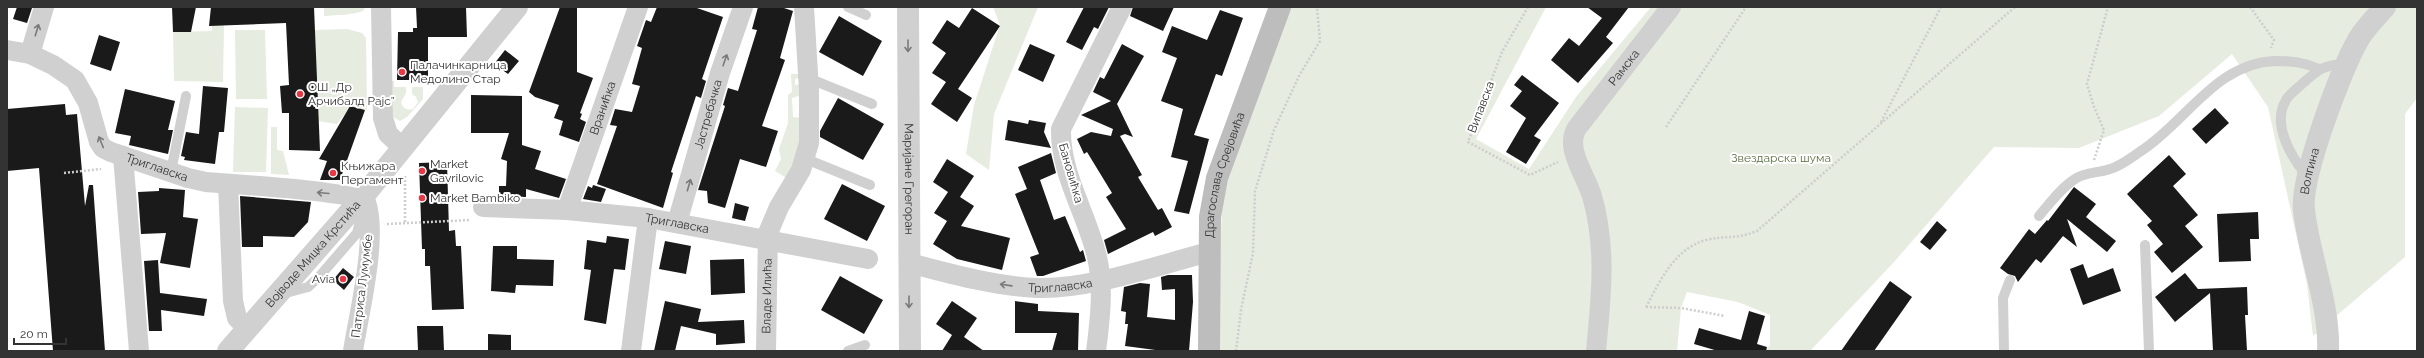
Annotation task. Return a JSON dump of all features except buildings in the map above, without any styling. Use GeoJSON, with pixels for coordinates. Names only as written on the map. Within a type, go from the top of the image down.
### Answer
{"type":"FeatureCollection","features":[{"type":"Feature","properties":{"kind":"main road","name":"Драгослава Срејовића"},"geometry":{"type":"LineString","coordinates":[[1209,351],[1210,217],[1217,178],[1280,7]]}},
{"type":"Feature","properties":{"kind":"street"},"geometry":{"type":"LineString","coordinates":[[30,54],[44,7]]}},
{"type":"Feature","properties":{"kind":"street"},"geometry":{"type":"LineString","coordinates":[[381,7],[383,118],[388,134],[404,158]]}},
{"type":"Feature","properties":{"kind":"street","name":"Војводе Мицка Крстића"},"geometry":{"type":"LineString","coordinates":[[228,351],[362,198],[404,158],[518,7]]}},
{"type":"Feature","properties":{"kind":"street","name":"Вранићка"},"geometry":{"type":"LineString","coordinates":[[567,210],[638,7]]}},
{"type":"Feature","properties":{"kind":"street","name":"Јастребачка"},"geometry":{"type":"LineString","coordinates":[[677,223],[720,73],[743,7]]}},
{"type":"Feature","properties":{"kind":"street"},"geometry":{"type":"LineString","coordinates":[[804,7],[808,78],[809,138],[806,159]]}},
{"type":"Feature","properties":{"kind":"street","name":"Маријане Грегоран"},"geometry":{"type":"LineString","coordinates":[[908,7],[910,351]]}},
{"type":"Feature","properties":{"kind":"street","name":"Бановићка"},"geometry":{"type":"LineString","coordinates":[[1096,351],[1100,279],[1094,249],[1061,147],[1061,129],[1122,7]]}},
{"type":"Feature","properties":{"kind":"street","name":"Рамска"},"geometry":{"type":"LineString","coordinates":[[1574,150],[1573,136],[1577,128],[1671,7]]}},
{"type":"Feature","properties":{"kind":"street","name":"Волгина"},"geometry":{"type":"LineString","coordinates":[[2328,351],[2326,326],[2304,209],[2307,176],[2346,64],[2358,40],[2385,7]]}},
{"type":"Feature","properties":{"kind":"street","name":"Триглавска"},"geometry":{"type":"LineString","coordinates":[[7,50],[30,54],[53,65],[75,80],[88,103],[99,142],[103,148],[188,178],[228,184],[362,198]]}},
{"type":"Feature","properties":{"kind":"street"},"geometry":{"type":"LineString","coordinates":[[1574,150],[1591,195],[1601,243],[1603,271],[1596,351]]}},
{"type":"Feature","properties":{"kind":"street"},"geometry":{"type":"LineString","coordinates":[[123,156],[139,351]]}},
{"type":"Feature","properties":{"kind":"street","name":"Владе Илића"},"geometry":{"type":"LineString","coordinates":[[766,351],[768,241],[770,226],[806,159]]}},
{"type":"Feature","properties":{"kind":"street"},"geometry":{"type":"LineString","coordinates":[[228,184],[233,301],[236,315],[247,328]]}},
{"type":"Feature","properties":{"kind":"street","name":"Патриса Лумумбе"},"geometry":{"type":"LineString","coordinates":[[353,351],[367,263],[369,224],[368,208],[362,198]]}},
{"type":"Feature","properties":{"kind":"street","name":"Триглавска"},"geometry":{"type":"LineString","coordinates":[[483,207],[567,210],[648,218],[868,259]]}},
{"type":"Feature","properties":{"kind":"street"},"geometry":{"type":"LineString","coordinates":[[631,351],[648,218]]}},
{"type":"Feature","properties":{"kind":"street","name":"Триглавска"},"geometry":{"type":"LineString","coordinates":[[909,263],[969,278],[1014,286],[1059,287],[1100,279],[1209,252]]}},
{"type":"Feature","properties":{"kind":"lane"},"geometry":{"type":"LineString","coordinates":[[848,7],[866,15]]}},
{"type":"Feature","properties":{"kind":"lane"},"geometry":{"type":"LineString","coordinates":[[2039,216],[2071,181],[2089,174],[2115,167],[2144,149],[2215,85],[2237,70],[2266,62],[2298,61],[2319,69]]}},
{"type":"Feature","properties":{"kind":"lane"},"geometry":{"type":"LineString","coordinates":[[2307,176],[2292,156],[2286,142],[2282,111],[2287,98],[2319,69],[2330,65],[2346,64]]}},
{"type":"Feature","properties":{"kind":"lane"},"geometry":{"type":"LineString","coordinates":[[808,78],[872,104]]}},
{"type":"Feature","properties":{"kind":"lane"},"geometry":{"type":"LineString","coordinates":[[171,172],[186,96]]}},
{"type":"Feature","properties":{"kind":"lane"},"geometry":{"type":"LineString","coordinates":[[806,159],[870,185]]}},
{"type":"Feature","properties":{"kind":"lane"},"geometry":{"type":"LineString","coordinates":[[2144,245],[2149,351]]}},
{"type":"Feature","properties":{"kind":"lane"},"geometry":{"type":"LineString","coordinates":[[2004,351],[2003,298],[2010,280]]}},
{"type":"Feature","properties":{"kind":"lane"},"geometry":{"type":"LineString","coordinates":[[848,351],[865,345]]}},
{"type":"Feature","properties":{"kind":"path"},"geometry":{"type":"LineString","coordinates":[[1236,351],[1241,310],[1253,253],[1255,191],[1274,130],[1299,76],[1320,41],[1317,7]]}},
{"type":"Feature","properties":{"kind":"path","name":"Випавска"},"geometry":{"type":"LineString","coordinates":[[1528,7],[1502,52],[1468,142],[1530,175],[1563,159],[1574,150]]}},
{"type":"Feature","properties":{"kind":"path"},"geometry":{"type":"LineString","coordinates":[[1666,127],[1746,7]]}},
{"type":"Feature","properties":{"kind":"path"},"geometry":{"type":"LineString","coordinates":[[1880,124],[1941,7]]}},
{"type":"Feature","properties":{"kind":"path"},"geometry":{"type":"LineString","coordinates":[[1725,316],[1681,308],[1646,308],[1670,265],[1688,247],[1706,240],[1742,237],[1757,231],[2015,7]]}},
{"type":"Feature","properties":{"kind":"path"},"geometry":{"type":"LineString","coordinates":[[2089,174],[2104,130],[2094,107],[2088,84],[2108,7]]}},
{"type":"Feature","properties":{"kind":"path"},"geometry":{"type":"LineString","coordinates":[[2250,7],[2274,40],[2266,62]]}},
{"type":"Feature","properties":{"kind":"path"},"geometry":{"type":"LineString","coordinates":[[404,158],[405,224]]}},
{"type":"Feature","properties":{"kind":"path"},"geometry":{"type":"LineString","coordinates":[[64,173],[100,170]]}},
{"type":"Feature","properties":{"kind":"path"},"geometry":{"type":"LineString","coordinates":[[369,224],[405,224],[453,221]]}},
{"type":"Feature","properties":{"kind":"green space"},"geometry":{"type":"Polygon","coordinates":[[[324,7],[365,8],[363,11],[344,15],[324,16],[324,7]]]}},
{"type":"Feature","properties":{"kind":"green space"},"geometry":{"type":"Polygon","coordinates":[[[993,7],[1038,7],[994,114],[989,170],[966,154],[974,105],[1000,25],[993,7]]]}},
{"type":"Feature","properties":{"kind":"green space","name":"Звездарска шума"},"geometry":{"type":"Polygon","coordinates":[[[1289,7],[1546,7],[1476,139],[1529,169],[1576,97],[1651,7],[2417,7],[2417,98],[2405,114],[2405,257],[2313,336],[2307,284],[2268,107],[2232,54],[2159,116],[2079,148],[1994,147],[1894,262],[1810,351],[1765,351],[1770,345],[1770,315],[1738,302],[1687,292],[1681,308],[1677,351],[1216,351],[1222,209],[1229,174],[1289,7]]]}},
{"type":"Feature","properties":{"kind":"green space"},"geometry":{"type":"Polygon","coordinates":[[[211,10],[224,25],[223,82],[174,81],[173,32],[212,31],[211,10]]]}},
{"type":"Feature","properties":{"kind":"green space"},"geometry":{"type":"Polygon","coordinates":[[[347,29],[362,33],[366,38],[367,110],[351,106],[337,124],[318,121],[315,30],[347,29]]]}},
{"type":"Feature","properties":{"kind":"green space"},"geometry":{"type":"Polygon","coordinates":[[[235,30],[265,30],[267,99],[236,99],[235,30]]]}},
{"type":"Feature","properties":{"kind":"green space"},"geometry":{"type":"Polygon","coordinates":[[[791,74],[801,74],[801,78],[795,79],[795,85],[802,84],[802,95],[792,98],[793,117],[803,118],[804,137],[790,180],[775,171],[781,159],[779,149],[788,123],[788,95],[792,92],[791,74]]]}},
{"type":"Feature","properties":{"kind":"green space"},"geometry":{"type":"Polygon","coordinates":[[[392,81],[394,81],[394,87],[406,87],[406,93],[401,102],[402,106],[411,110],[418,102],[416,97],[412,94],[412,87],[423,87],[423,99],[407,117],[400,121],[393,117],[392,81]]]}},
{"type":"Feature","properties":{"kind":"green space"},"geometry":{"type":"Polygon","coordinates":[[[235,107],[268,108],[266,172],[233,172],[235,107]]]}},
{"type":"Feature","properties":{"kind":"green space"},"geometry":{"type":"Polygon","coordinates":[[[271,127],[277,127],[277,150],[283,151],[289,175],[271,174],[271,127]]]}},
{"type":"Feature","properties":{"kind":"place","name":"Палачинкарница Медолино Стар"},"geometry":{"type":"Point","coordinates":[402,72]}},
{"type":"Feature","properties":{"kind":"place","name":"ОШ „Др Арчибалд Рајс”"},"geometry":{"type":"Point","coordinates":[300,94]}},
{"type":"Feature","properties":{"kind":"place","name":"Market Gavrilovic"},"geometry":{"type":"Point","coordinates":[422,171]}},
{"type":"Feature","properties":{"kind":"place","name":"Књижара Пергамент"},"geometry":{"type":"Point","coordinates":[333,173]}},
{"type":"Feature","properties":{"kind":"place","name":"Market Bambiko"},"geometry":{"type":"Point","coordinates":[422,198]}},
{"type":"Feature","properties":{"kind":"place","name":"Avia"},"geometry":{"type":"Point","coordinates":[343,279]}}]}
